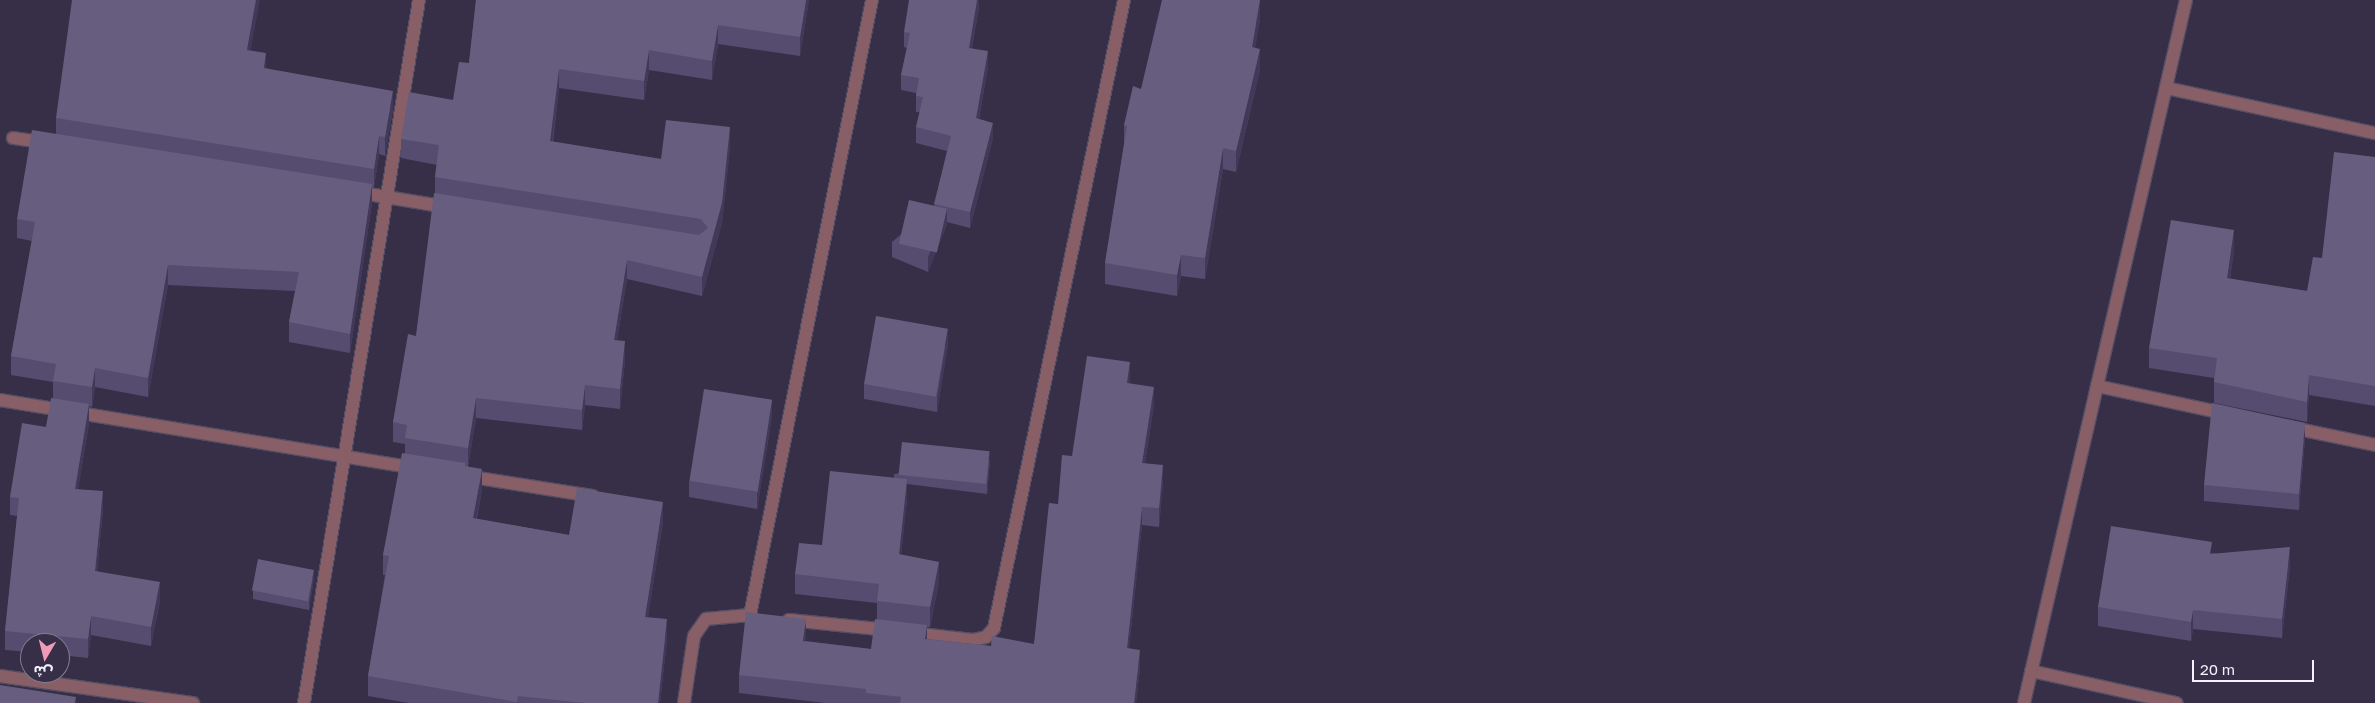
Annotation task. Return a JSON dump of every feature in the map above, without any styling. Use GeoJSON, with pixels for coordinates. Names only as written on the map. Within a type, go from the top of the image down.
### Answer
{"type":"FeatureCollection","features":[{"type":"Feature","properties":{"kind":"street"},"geometry":{"type":"LineString","coordinates":[[304,703],[419,0]]}},
{"type":"Feature","properties":{"kind":"street"},"geometry":{"type":"LineString","coordinates":[[684,703],[694,636],[706,619],[754,616],[872,0]]}},
{"type":"Feature","properties":{"kind":"street"},"geometry":{"type":"LineString","coordinates":[[779,618],[973,640],[986,638],[994,628],[1124,0]]}},
{"type":"Feature","properties":{"kind":"street"},"geometry":{"type":"LineString","coordinates":[[2024,703],[2186,0]]}},
{"type":"Feature","properties":{"kind":"street"},"geometry":{"type":"LineString","coordinates":[[2166,88],[2375,133]]}},
{"type":"Feature","properties":{"kind":"street"},"geometry":{"type":"LineString","coordinates":[[12,138],[62,145]]}},
{"type":"Feature","properties":{"kind":"street"},"geometry":{"type":"LineString","coordinates":[[338,189],[466,210]]}},
{"type":"Feature","properties":{"kind":"street"},"geometry":{"type":"LineString","coordinates":[[2097,386],[2241,417]]}},
{"type":"Feature","properties":{"kind":"street"},"geometry":{"type":"LineString","coordinates":[[0,400],[432,470]]}},
{"type":"Feature","properties":{"kind":"street"},"geometry":{"type":"LineString","coordinates":[[2279,425],[2375,445]]}},
{"type":"Feature","properties":{"kind":"street"},"geometry":{"type":"LineString","coordinates":[[452,473],[608,498]]}},
{"type":"Feature","properties":{"kind":"street"},"geometry":{"type":"LineString","coordinates":[[2031,671],[2177,703]]}},
{"type":"Feature","properties":{"kind":"street"},"geometry":{"type":"LineString","coordinates":[[0,676],[193,703]]}},
{"type":"Feature","properties":{"kind":"building"},"geometry":{"type":"Polygon","coordinates":[[[72,0],[256,0],[247,50],[266,53],[264,68],[393,91],[385,137],[379,136],[374,169],[56,118],[72,0]]]}},
{"type":"Feature","properties":{"kind":"building"},"geometry":{"type":"Polygon","coordinates":[[[476,0],[806,0],[800,37],[718,25],[712,61],[649,50],[644,81],[559,69],[550,141],[661,159],[666,120],[730,127],[722,203],[702,277],[627,260],[614,340],[625,341],[620,389],[585,385],[582,410],[476,398],[468,448],[405,438],[407,425],[393,422],[408,334],[416,336],[434,193],[699,235],[708,228],[701,219],[435,177],[439,145],[401,139],[409,92],[453,100],[459,62],[469,63],[476,0]]]}},
{"type":"Feature","properties":{"kind":"building"},"geometry":{"type":"Polygon","coordinates":[[[909,0],[977,0],[969,48],[988,51],[976,118],[993,123],[970,212],[934,204],[951,136],[916,127],[923,97],[916,96],[919,78],[901,75],[910,33],[904,32],[909,0]]]}},
{"type":"Feature","properties":{"kind":"building"},"geometry":{"type":"Polygon","coordinates":[[[1162,0],[1260,0],[1252,47],[1260,49],[1236,151],[1223,148],[1205,258],[1181,255],[1177,275],[1105,263],[1127,126],[1124,125],[1133,86],[1141,89],[1162,0]]]}},
{"type":"Feature","properties":{"kind":"building"},"geometry":{"type":"Polygon","coordinates":[[[32,130],[372,184],[350,334],[289,322],[299,272],[168,265],[148,378],[95,368],[92,387],[53,381],[56,364],[11,356],[35,222],[17,219],[32,130]]]}},
{"type":"Feature","properties":{"kind":"building"},"geometry":{"type":"Polygon","coordinates":[[[2334,152],[2375,157],[2375,386],[2309,375],[2307,402],[2214,382],[2217,358],[2149,348],[2171,220],[2234,230],[2227,278],[2307,291],[2313,257],[2322,258],[2334,152]]]}},
{"type":"Feature","properties":{"kind":"building"},"geometry":{"type":"Polygon","coordinates":[[[909,200],[947,209],[937,253],[899,244],[909,200]]]}},
{"type":"Feature","properties":{"kind":"building"},"geometry":{"type":"Polygon","coordinates":[[[876,316],[948,329],[936,397],[864,384],[876,316]]]}},
{"type":"Feature","properties":{"kind":"building"},"geometry":{"type":"Polygon","coordinates":[[[1087,356],[1130,362],[1127,383],[1154,387],[1142,463],[1163,465],[1159,508],[1142,507],[1127,648],[1140,650],[1134,703],[900,703],[901,697],[866,693],[866,689],[739,675],[746,612],[806,619],[803,641],[871,649],[875,619],[927,625],[925,639],[991,646],[992,636],[1034,644],[1049,503],[1058,504],[1062,455],[1072,456],[1087,356]]]}},
{"type":"Feature","properties":{"kind":"building"},"geometry":{"type":"Polygon","coordinates":[[[704,389],[772,400],[758,492],[689,481],[704,389]]]}},
{"type":"Feature","properties":{"kind":"building"},"geometry":{"type":"Polygon","coordinates":[[[51,398],[89,404],[75,489],[103,491],[95,571],[160,582],[151,627],[91,616],[88,639],[70,637],[70,633],[5,631],[19,498],[10,497],[22,423],[46,427],[51,398]]]}},
{"type":"Feature","properties":{"kind":"building"},"geometry":{"type":"Polygon","coordinates":[[[2212,403],[2305,423],[2299,494],[2204,485],[2212,403]]]}},
{"type":"Feature","properties":{"kind":"building"},"geometry":{"type":"Polygon","coordinates":[[[902,442],[990,451],[986,484],[899,475],[902,442]]]}},
{"type":"Feature","properties":{"kind":"building"},"geometry":{"type":"Polygon","coordinates":[[[402,453],[465,463],[465,466],[482,469],[473,518],[569,535],[577,488],[663,502],[645,617],[667,619],[658,703],[585,703],[518,696],[517,702],[368,676],[389,556],[383,555],[402,453]]]}},
{"type":"Feature","properties":{"kind":"building"},"geometry":{"type":"Polygon","coordinates":[[[830,471],[907,479],[899,554],[939,562],[930,607],[877,601],[879,584],[795,574],[799,543],[822,545],[830,471]]]}},
{"type":"Feature","properties":{"kind":"building"},"geometry":{"type":"Polygon","coordinates":[[[2111,526],[2212,542],[2210,554],[2290,547],[2282,619],[2193,610],[2191,622],[2098,607],[2111,526]]]}},
{"type":"Feature","properties":{"kind":"building"},"geometry":{"type":"Polygon","coordinates":[[[258,559],[314,570],[308,601],[252,590],[258,559]]]}},
{"type":"Feature","properties":{"kind":"building"},"geometry":{"type":"Polygon","coordinates":[[[0,685],[76,697],[75,703],[0,703],[0,685]]]}}]}
